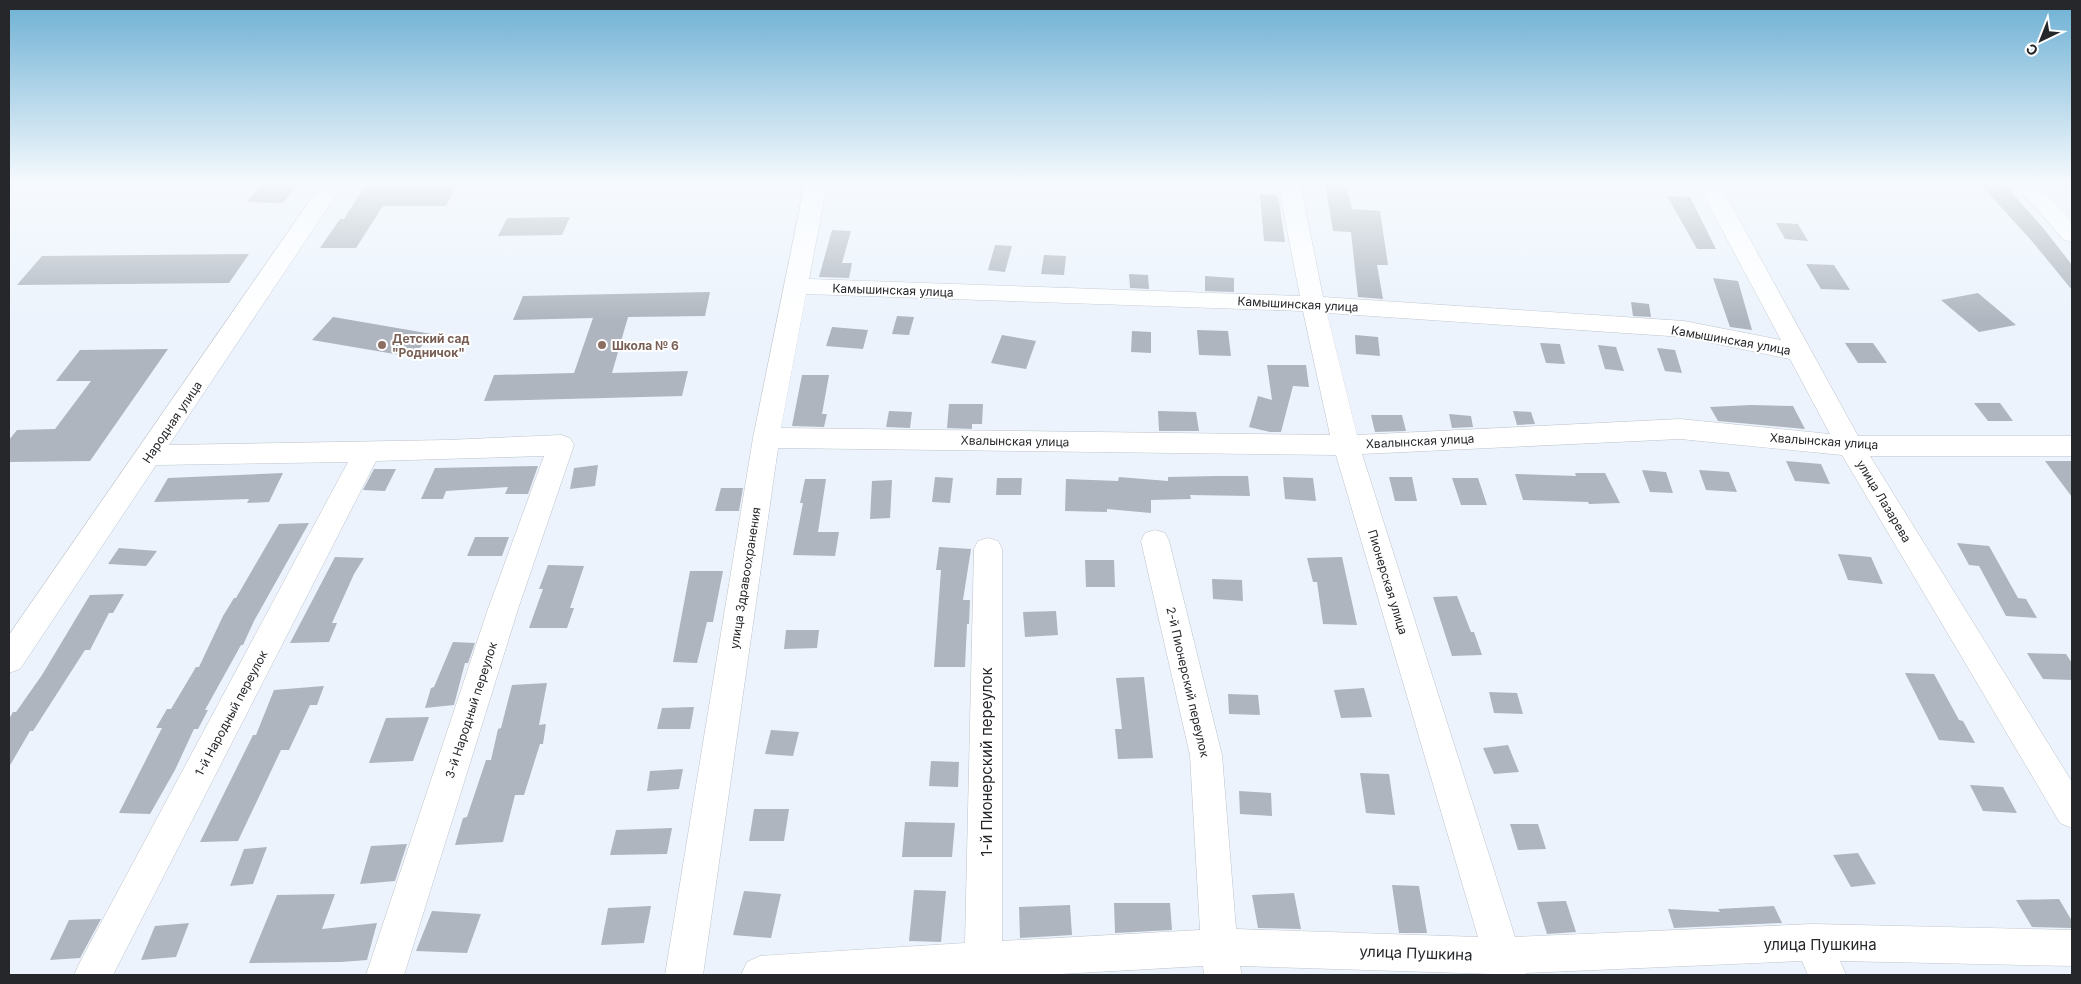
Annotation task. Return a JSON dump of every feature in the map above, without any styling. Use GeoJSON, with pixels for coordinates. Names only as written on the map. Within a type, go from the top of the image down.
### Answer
{"type":"FeatureCollection","features":[{"type":"Feature","properties":{"kind":"street","name":"Народная улица"},"geometry":{"type":"LineString","coordinates":[[9,660],[303,229]]}},
{"type":"Feature","properties":{"kind":"street","name":"улица Здравоохранения"},"geometry":{"type":"LineString","coordinates":[[684,975],[766,438],[807,229]]}},
{"type":"Feature","properties":{"kind":"street","name":"Пионерская улица"},"geometry":{"type":"LineString","coordinates":[[1298,229],[1313,304],[1346,444],[1506,966]]}},
{"type":"Feature","properties":{"kind":"street","name":"улица Лазарева"},"geometry":{"type":"LineString","coordinates":[[1733,229],[1850,446],[2072,812]]}},
{"type":"Feature","properties":{"kind":"street","name":"Камышинская улица"},"geometry":{"type":"LineString","coordinates":[[795,286],[1313,304],[1684,330],[1799,352]]}},
{"type":"Feature","properties":{"kind":"street","name":"Хвалынская улица"},"geometry":{"type":"LineString","coordinates":[[766,438],[1346,444],[1680,429],[1850,446],[2072,446]]}},
{"type":"Feature","properties":{"kind":"street","name":"3-й Народный переулок"},"geometry":{"type":"LineString","coordinates":[[368,450],[447,450],[561,446],[503,610],[385,975]]}},
{"type":"Feature","properties":{"kind":"street"},"geometry":{"type":"LineString","coordinates":[[149,455],[368,450]]}},
{"type":"Feature","properties":{"kind":"street","name":"1-й Народный переулок"},"geometry":{"type":"LineString","coordinates":[[93,975],[368,450]]}},
{"type":"Feature","properties":{"kind":"street","name":"2-й Пионерский переулок"},"geometry":{"type":"LineString","coordinates":[[1155,540],[1206,755],[1221,961]]}},
{"type":"Feature","properties":{"kind":"street","name":"1-й Пионерский переулок"},"geometry":{"type":"LineString","coordinates":[[984,968],[988,549]]}},
{"type":"Feature","properties":{"kind":"street"},"geometry":{"type":"LineString","coordinates":[[1812,942],[1827,975]]}},
{"type":"Feature","properties":{"kind":"street","name":"улица Пушкина"},"geometry":{"type":"LineString","coordinates":[[760,975],[1221,961],[1506,966],[1812,942],[2072,948]]}},
{"type":"Feature","properties":{"kind":"building"},"geometry":{"type":"Polygon","coordinates":[[[333,229],[368,229],[356,248],[320,248],[333,229]]]}},
{"type":"Feature","properties":{"kind":"building"},"geometry":{"type":"Polygon","coordinates":[[[502,229],[565,229],[562,235],[498,236],[502,229]]]}},
{"type":"Feature","properties":{"kind":"building"},"geometry":{"type":"Polygon","coordinates":[[[1263,229],[1283,229],[1285,242],[1264,241],[1263,229]]]}},
{"type":"Feature","properties":{"kind":"building"},"geometry":{"type":"Polygon","coordinates":[[[1333,229],[1383,229],[1388,265],[1377,265],[1383,299],[1358,297],[1351,232],[1333,231],[1333,229]]]}},
{"type":"Feature","properties":{"kind":"building"},"geometry":{"type":"Polygon","coordinates":[[[1686,229],[1706,229],[1716,249],[1697,249],[1686,229]]]}},
{"type":"Feature","properties":{"kind":"building"},"geometry":{"type":"Polygon","coordinates":[[[1779,229],[1801,229],[1808,241],[1785,239],[1779,229]]]}},
{"type":"Feature","properties":{"kind":"building"},"geometry":{"type":"Polygon","coordinates":[[[2021,229],[2044,229],[2072,265],[2072,290],[2021,229]]]}},
{"type":"Feature","properties":{"kind":"building"},"geometry":{"type":"Polygon","coordinates":[[[832,230],[851,231],[842,263],[852,263],[849,278],[819,277],[832,230]]]}},
{"type":"Feature","properties":{"kind":"building"},"geometry":{"type":"Polygon","coordinates":[[[995,245],[1012,246],[1005,272],[988,270],[995,245]]]}},
{"type":"Feature","properties":{"kind":"building"},"geometry":{"type":"Polygon","coordinates":[[[249,254],[229,283],[17,285],[42,256],[249,254]]]}},
{"type":"Feature","properties":{"kind":"building"},"geometry":{"type":"Polygon","coordinates":[[[1044,255],[1066,256],[1064,275],[1041,274],[1044,255]]]}},
{"type":"Feature","properties":{"kind":"building"},"geometry":{"type":"Polygon","coordinates":[[[1806,264],[1834,265],[1850,290],[1821,289],[1806,264]]]}},
{"type":"Feature","properties":{"kind":"building"},"geometry":{"type":"Polygon","coordinates":[[[1129,274],[1148,275],[1149,289],[1130,288],[1129,274]]]}},
{"type":"Feature","properties":{"kind":"building"},"geometry":{"type":"Polygon","coordinates":[[[1205,276],[1234,278],[1234,292],[1205,291],[1205,276]]]}},
{"type":"Feature","properties":{"kind":"building"},"geometry":{"type":"Polygon","coordinates":[[[1713,278],[1738,281],[1752,330],[1730,327],[1713,278]]]}},
{"type":"Feature","properties":{"kind":"building","name":"Школа № 6"},"geometry":{"type":"Polygon","coordinates":[[[710,292],[705,316],[628,317],[612,373],[688,371],[682,396],[484,401],[494,375],[574,373],[593,318],[513,320],[523,296],[710,292]]]}},
{"type":"Feature","properties":{"kind":"building"},"geometry":{"type":"Polygon","coordinates":[[[1978,293],[2016,325],[1979,332],[1941,300],[1978,293]]]}},
{"type":"Feature","properties":{"kind":"building"},"geometry":{"type":"Polygon","coordinates":[[[1631,302],[1649,304],[1651,317],[1633,316],[1631,302]]]}},
{"type":"Feature","properties":{"kind":"building"},"geometry":{"type":"Polygon","coordinates":[[[897,316],[914,317],[909,335],[892,334],[897,316]]]}},
{"type":"Feature","properties":{"kind":"building","name":"Детский сад \"Родничок\""},"geometry":{"type":"Polygon","coordinates":[[[333,317],[432,334],[412,357],[312,340],[333,317]]]}},
{"type":"Feature","properties":{"kind":"building"},"geometry":{"type":"Polygon","coordinates":[[[832,327],[868,330],[863,349],[826,346],[832,327]]]}},
{"type":"Feature","properties":{"kind":"building"},"geometry":{"type":"Polygon","coordinates":[[[1197,330],[1228,331],[1231,356],[1199,355],[1197,330]]]}},
{"type":"Feature","properties":{"kind":"building"},"geometry":{"type":"Polygon","coordinates":[[[1132,331],[1151,332],[1151,353],[1131,352],[1132,331]]]}},
{"type":"Feature","properties":{"kind":"building"},"geometry":{"type":"Polygon","coordinates":[[[1002,335],[1036,341],[1026,369],[991,363],[1002,335]]]}},
{"type":"Feature","properties":{"kind":"building"},"geometry":{"type":"Polygon","coordinates":[[[1355,335],[1378,337],[1380,356],[1356,354],[1355,335]]]}},
{"type":"Feature","properties":{"kind":"building"},"geometry":{"type":"Polygon","coordinates":[[[1540,343],[1560,344],[1565,364],[1546,363],[1540,343]]]}},
{"type":"Feature","properties":{"kind":"building"},"geometry":{"type":"Polygon","coordinates":[[[1845,343],[1873,343],[1887,363],[1858,363],[1845,343]]]}},
{"type":"Feature","properties":{"kind":"building"},"geometry":{"type":"Polygon","coordinates":[[[1598,345],[1616,347],[1624,371],[1605,369],[1598,345]]]}},
{"type":"Feature","properties":{"kind":"building"},"geometry":{"type":"Polygon","coordinates":[[[1657,348],[1675,350],[1682,373],[1665,371],[1657,348]]]}},
{"type":"Feature","properties":{"kind":"building"},"geometry":{"type":"Polygon","coordinates":[[[168,349],[90,461],[9,462],[9,440],[17,430],[55,429],[91,381],[56,381],[80,350],[168,349]]]}},
{"type":"Feature","properties":{"kind":"building"},"geometry":{"type":"Polygon","coordinates":[[[1267,365],[1306,365],[1309,387],[1293,386],[1281,432],[1270,432],[1249,427],[1258,396],[1272,400],[1267,365]]]}},
{"type":"Feature","properties":{"kind":"building"},"geometry":{"type":"Polygon","coordinates":[[[802,375],[829,375],[822,414],[827,414],[824,427],[792,426],[802,375]]]}},
{"type":"Feature","properties":{"kind":"building"},"geometry":{"type":"Polygon","coordinates":[[[1974,403],[2000,403],[2013,421],[1988,421],[1974,403]]]}},
{"type":"Feature","properties":{"kind":"building"},"geometry":{"type":"Polygon","coordinates":[[[949,404],[983,404],[982,424],[972,424],[972,429],[947,428],[949,404]]]}},
{"type":"Feature","properties":{"kind":"building"},"geometry":{"type":"Polygon","coordinates":[[[1751,405],[1793,406],[1805,429],[1718,421],[1710,407],[1751,405]]]}},
{"type":"Feature","properties":{"kind":"building"},"geometry":{"type":"Polygon","coordinates":[[[889,411],[912,412],[910,428],[886,427],[889,411]]]}},
{"type":"Feature","properties":{"kind":"building"},"geometry":{"type":"Polygon","coordinates":[[[1158,411],[1196,412],[1199,431],[1159,431],[1158,411]]]}},
{"type":"Feature","properties":{"kind":"building"},"geometry":{"type":"Polygon","coordinates":[[[1513,411],[1531,412],[1535,424],[1517,425],[1513,411]]]}},
{"type":"Feature","properties":{"kind":"building"},"geometry":{"type":"Polygon","coordinates":[[[1449,414],[1471,416],[1473,427],[1452,428],[1449,414]]]}},
{"type":"Feature","properties":{"kind":"building"},"geometry":{"type":"Polygon","coordinates":[[[1371,415],[1402,415],[1406,431],[1375,432],[1371,415]]]}},
{"type":"Feature","properties":{"kind":"building"},"geometry":{"type":"Polygon","coordinates":[[[1786,461],[1821,464],[1830,484],[1795,481],[1786,461]]]}},
{"type":"Feature","properties":{"kind":"building"},"geometry":{"type":"Polygon","coordinates":[[[2045,461],[2072,461],[2072,497],[2045,461]]]}},
{"type":"Feature","properties":{"kind":"building"},"geometry":{"type":"Polygon","coordinates":[[[598,465],[595,486],[570,489],[574,468],[598,465]]]}},
{"type":"Feature","properties":{"kind":"building"},"geometry":{"type":"Polygon","coordinates":[[[538,466],[528,494],[505,494],[508,487],[446,491],[443,499],[421,499],[435,468],[538,466]]]}},
{"type":"Feature","properties":{"kind":"building"},"geometry":{"type":"Polygon","coordinates":[[[374,469],[396,469],[385,491],[363,490],[374,469]]]}},
{"type":"Feature","properties":{"kind":"building"},"geometry":{"type":"Polygon","coordinates":[[[1642,470],[1666,472],[1673,493],[1650,492],[1642,470]]]}},
{"type":"Feature","properties":{"kind":"building"},"geometry":{"type":"Polygon","coordinates":[[[1699,470],[1729,472],[1737,492],[1706,490],[1699,470]]]}},
{"type":"Feature","properties":{"kind":"building"},"geometry":{"type":"Polygon","coordinates":[[[283,473],[269,502],[247,503],[249,499],[154,502],[168,478],[283,473]]]}},
{"type":"Feature","properties":{"kind":"building"},"geometry":{"type":"Polygon","coordinates":[[[1575,473],[1605,473],[1620,503],[1589,504],[1588,502],[1523,500],[1515,474],[1576,476],[1575,473]]]}},
{"type":"Feature","properties":{"kind":"building"},"geometry":{"type":"Polygon","coordinates":[[[1248,476],[1250,496],[1190,495],[1191,499],[1151,500],[1151,513],[1107,509],[1107,512],[1065,511],[1066,479],[1118,481],[1119,477],[1168,481],[1168,477],[1248,476]]]}},
{"type":"Feature","properties":{"kind":"building"},"geometry":{"type":"Polygon","coordinates":[[[935,477],[953,478],[950,503],[932,502],[935,477]]]}},
{"type":"Feature","properties":{"kind":"building"},"geometry":{"type":"Polygon","coordinates":[[[1283,477],[1313,478],[1316,501],[1285,499],[1283,477]]]}},
{"type":"Feature","properties":{"kind":"building"},"geometry":{"type":"Polygon","coordinates":[[[1389,477],[1412,477],[1417,501],[1395,501],[1389,477]]]}},
{"type":"Feature","properties":{"kind":"building"},"geometry":{"type":"Polygon","coordinates":[[[997,478],[1022,478],[1021,495],[996,495],[997,478]]]}},
{"type":"Feature","properties":{"kind":"building"},"geometry":{"type":"Polygon","coordinates":[[[1452,478],[1478,478],[1487,505],[1461,505],[1452,478]]]}},
{"type":"Feature","properties":{"kind":"building"},"geometry":{"type":"Polygon","coordinates":[[[805,479],[826,479],[818,532],[839,532],[835,556],[793,555],[803,503],[800,503],[805,479]]]}},
{"type":"Feature","properties":{"kind":"building"},"geometry":{"type":"Polygon","coordinates":[[[892,480],[890,518],[870,519],[872,481],[892,480]]]}},
{"type":"Feature","properties":{"kind":"building"},"geometry":{"type":"Polygon","coordinates":[[[721,488],[743,488],[739,511],[715,511],[721,488]]]}},
{"type":"Feature","properties":{"kind":"building"},"geometry":{"type":"Polygon","coordinates":[[[309,523],[254,621],[243,645],[241,645],[205,710],[208,710],[198,729],[194,729],[175,770],[150,814],[119,813],[162,728],[156,728],[167,709],[171,709],[196,667],[199,667],[223,616],[234,598],[236,598],[279,524],[309,523]]]}},
{"type":"Feature","properties":{"kind":"building"},"geometry":{"type":"Polygon","coordinates":[[[475,537],[509,537],[502,556],[467,556],[475,537]]]}},
{"type":"Feature","properties":{"kind":"building"},"geometry":{"type":"Polygon","coordinates":[[[1957,543],[1989,546],[2018,598],[2026,599],[2037,618],[2006,616],[1979,566],[1969,565],[1957,543]]]}},
{"type":"Feature","properties":{"kind":"building"},"geometry":{"type":"Polygon","coordinates":[[[939,547],[971,549],[963,600],[970,600],[965,667],[934,667],[941,570],[936,570],[939,547]]]}},
{"type":"Feature","properties":{"kind":"building"},"geometry":{"type":"Polygon","coordinates":[[[119,548],[157,551],[146,566],[108,564],[119,548]]]}},
{"type":"Feature","properties":{"kind":"building"},"geometry":{"type":"Polygon","coordinates":[[[1838,554],[1871,557],[1883,584],[1848,580],[1838,554]]]}},
{"type":"Feature","properties":{"kind":"building"},"geometry":{"type":"Polygon","coordinates":[[[335,557],[364,558],[354,574],[332,623],[337,623],[329,642],[290,643],[335,557]]]}},
{"type":"Feature","properties":{"kind":"building"},"geometry":{"type":"Polygon","coordinates":[[[1342,557],[1357,625],[1323,624],[1317,582],[1313,582],[1307,558],[1342,557]]]}},
{"type":"Feature","properties":{"kind":"building"},"geometry":{"type":"Polygon","coordinates":[[[1085,560],[1114,560],[1115,587],[1086,587],[1085,560]]]}},
{"type":"Feature","properties":{"kind":"building"},"geometry":{"type":"Polygon","coordinates":[[[548,565],[584,566],[570,608],[574,608],[567,628],[529,628],[543,589],[539,589],[548,565]]]}},
{"type":"Feature","properties":{"kind":"building"},"geometry":{"type":"Polygon","coordinates":[[[690,571],[723,571],[713,622],[707,622],[697,663],[673,662],[690,571]]]}},
{"type":"Feature","properties":{"kind":"building"},"geometry":{"type":"Polygon","coordinates":[[[1212,579],[1242,580],[1243,601],[1213,599],[1212,579]]]}},
{"type":"Feature","properties":{"kind":"building"},"geometry":{"type":"Polygon","coordinates":[[[124,594],[113,613],[109,613],[90,650],[85,650],[33,731],[30,731],[9,767],[9,719],[42,675],[90,595],[124,594]]]}},
{"type":"Feature","properties":{"kind":"building"},"geometry":{"type":"Polygon","coordinates":[[[1457,596],[1471,632],[1474,632],[1482,655],[1452,656],[1433,597],[1457,596]]]}},
{"type":"Feature","properties":{"kind":"building"},"geometry":{"type":"Polygon","coordinates":[[[1056,611],[1058,635],[1025,637],[1023,612],[1056,611]]]}},
{"type":"Feature","properties":{"kind":"building"},"geometry":{"type":"Polygon","coordinates":[[[786,630],[819,630],[817,648],[784,649],[786,630]]]}},
{"type":"Feature","properties":{"kind":"building"},"geometry":{"type":"Polygon","coordinates":[[[453,642],[475,643],[468,663],[465,663],[454,705],[425,708],[431,688],[434,687],[453,642]]]}},
{"type":"Feature","properties":{"kind":"building"},"geometry":{"type":"Polygon","coordinates":[[[2027,653],[2066,654],[2072,663],[2072,680],[2043,679],[2027,653]]]}},
{"type":"Feature","properties":{"kind":"building"},"geometry":{"type":"Polygon","coordinates":[[[1905,673],[1934,674],[1959,720],[1963,721],[1975,743],[1939,740],[1905,673]]]}},
{"type":"Feature","properties":{"kind":"building"},"geometry":{"type":"Polygon","coordinates":[[[1144,677],[1153,758],[1118,759],[1115,729],[1122,729],[1116,678],[1144,677]]]}},
{"type":"Feature","properties":{"kind":"building"},"geometry":{"type":"Polygon","coordinates":[[[547,683],[539,725],[546,724],[543,744],[540,744],[524,795],[515,795],[503,842],[455,845],[463,818],[467,817],[486,760],[491,760],[498,729],[501,728],[512,685],[547,683]]]}},
{"type":"Feature","properties":{"kind":"building"},"geometry":{"type":"Polygon","coordinates":[[[324,686],[317,705],[310,705],[289,750],[281,750],[238,841],[200,842],[253,735],[256,735],[274,690],[324,686]]]}},
{"type":"Feature","properties":{"kind":"building"},"geometry":{"type":"Polygon","coordinates":[[[1364,688],[1372,717],[1341,718],[1334,690],[1364,688]]]}},
{"type":"Feature","properties":{"kind":"building"},"geometry":{"type":"Polygon","coordinates":[[[1489,692],[1517,693],[1523,714],[1494,713],[1489,692]]]}},
{"type":"Feature","properties":{"kind":"building"},"geometry":{"type":"Polygon","coordinates":[[[1228,694],[1258,695],[1260,715],[1229,714],[1228,694]]]}},
{"type":"Feature","properties":{"kind":"building"},"geometry":{"type":"Polygon","coordinates":[[[694,707],[690,729],[657,729],[662,708],[694,707]]]}},
{"type":"Feature","properties":{"kind":"building"},"geometry":{"type":"Polygon","coordinates":[[[429,717],[413,761],[369,763],[386,718],[429,717]]]}},
{"type":"Feature","properties":{"kind":"building"},"geometry":{"type":"Polygon","coordinates":[[[771,730],[799,732],[793,756],[765,754],[771,730]]]}},
{"type":"Feature","properties":{"kind":"building"},"geometry":{"type":"Polygon","coordinates":[[[1508,745],[1519,772],[1494,774],[1483,748],[1508,745]]]}},
{"type":"Feature","properties":{"kind":"building"},"geometry":{"type":"Polygon","coordinates":[[[931,761],[959,762],[958,787],[929,786],[931,761]]]}},
{"type":"Feature","properties":{"kind":"building"},"geometry":{"type":"Polygon","coordinates":[[[683,769],[679,789],[647,791],[650,771],[683,769]]]}},
{"type":"Feature","properties":{"kind":"building"},"geometry":{"type":"Polygon","coordinates":[[[1360,773],[1389,774],[1395,815],[1366,813],[1360,773]]]}},
{"type":"Feature","properties":{"kind":"building"},"geometry":{"type":"Polygon","coordinates":[[[1970,785],[2003,787],[2017,813],[1983,811],[1970,785]]]}},
{"type":"Feature","properties":{"kind":"building"},"geometry":{"type":"Polygon","coordinates":[[[1239,791],[1271,793],[1272,816],[1240,814],[1239,791]]]}},
{"type":"Feature","properties":{"kind":"building"},"geometry":{"type":"Polygon","coordinates":[[[754,809],[789,809],[784,841],[749,841],[754,809]]]}},
{"type":"Feature","properties":{"kind":"building"},"geometry":{"type":"Polygon","coordinates":[[[905,822],[955,823],[952,857],[902,857],[905,822]]]}},
{"type":"Feature","properties":{"kind":"building"},"geometry":{"type":"Polygon","coordinates":[[[1510,824],[1538,824],[1546,849],[1518,850],[1510,824]]]}},
{"type":"Feature","properties":{"kind":"building"},"geometry":{"type":"Polygon","coordinates":[[[672,828],[667,854],[610,855],[616,830],[672,828]]]}},
{"type":"Feature","properties":{"kind":"building"},"geometry":{"type":"Polygon","coordinates":[[[407,844],[395,881],[360,884],[371,846],[407,844]]]}},
{"type":"Feature","properties":{"kind":"building"},"geometry":{"type":"Polygon","coordinates":[[[267,847],[253,884],[230,886],[244,849],[267,847]]]}},
{"type":"Feature","properties":{"kind":"building"},"geometry":{"type":"Polygon","coordinates":[[[1858,853],[1876,884],[1851,887],[1833,855],[1858,853]]]}},
{"type":"Feature","properties":{"kind":"building"},"geometry":{"type":"Polygon","coordinates":[[[1392,885],[1419,886],[1427,933],[1399,933],[1392,885]]]}},
{"type":"Feature","properties":{"kind":"building"},"geometry":{"type":"Polygon","coordinates":[[[914,890],[946,891],[941,942],[909,941],[914,890]]]}},
{"type":"Feature","properties":{"kind":"building"},"geometry":{"type":"Polygon","coordinates":[[[744,891],[781,894],[771,938],[733,935],[744,891]]]}},
{"type":"Feature","properties":{"kind":"building"},"geometry":{"type":"Polygon","coordinates":[[[1294,893],[1301,929],[1258,928],[1252,895],[1294,893]]]}},
{"type":"Feature","properties":{"kind":"building"},"geometry":{"type":"Polygon","coordinates":[[[335,894],[322,929],[377,923],[367,960],[249,963],[277,895],[335,894]]]}},
{"type":"Feature","properties":{"kind":"building"},"geometry":{"type":"Polygon","coordinates":[[[2059,899],[2072,921],[2072,928],[2032,927],[2016,900],[2059,899]]]}},
{"type":"Feature","properties":{"kind":"building"},"geometry":{"type":"Polygon","coordinates":[[[1566,901],[1576,932],[1547,934],[1537,902],[1566,901]]]}},
{"type":"Feature","properties":{"kind":"building"},"geometry":{"type":"Polygon","coordinates":[[[1114,903],[1170,903],[1172,930],[1115,933],[1114,903]]]}},
{"type":"Feature","properties":{"kind":"building"},"geometry":{"type":"Polygon","coordinates":[[[1070,905],[1072,935],[1020,938],[1019,907],[1070,905]]]}},
{"type":"Feature","properties":{"kind":"building"},"geometry":{"type":"Polygon","coordinates":[[[651,906],[644,943],[601,945],[608,908],[651,906]]]}},
{"type":"Feature","properties":{"kind":"building"},"geometry":{"type":"Polygon","coordinates":[[[1774,906],[1782,923],[1674,928],[1668,909],[1720,912],[1718,909],[1774,906]]]}},
{"type":"Feature","properties":{"kind":"building"},"geometry":{"type":"Polygon","coordinates":[[[432,911],[481,914],[467,953],[416,951],[432,911]]]}},
{"type":"Feature","properties":{"kind":"building"},"geometry":{"type":"Polygon","coordinates":[[[101,919],[80,958],[50,960],[69,920],[101,919]]]}},
{"type":"Feature","properties":{"kind":"building"},"geometry":{"type":"Polygon","coordinates":[[[189,923],[176,957],[141,960],[155,926],[189,923]]]}},
{"type":"Feature","properties":{"kind":"place","name":"Детский сад \"Родничок\""},"geometry":{"type":"Point","coordinates":[382,345]}},
{"type":"Feature","properties":{"kind":"place","name":"Школа № 6"},"geometry":{"type":"Point","coordinates":[602,345]}}]}
